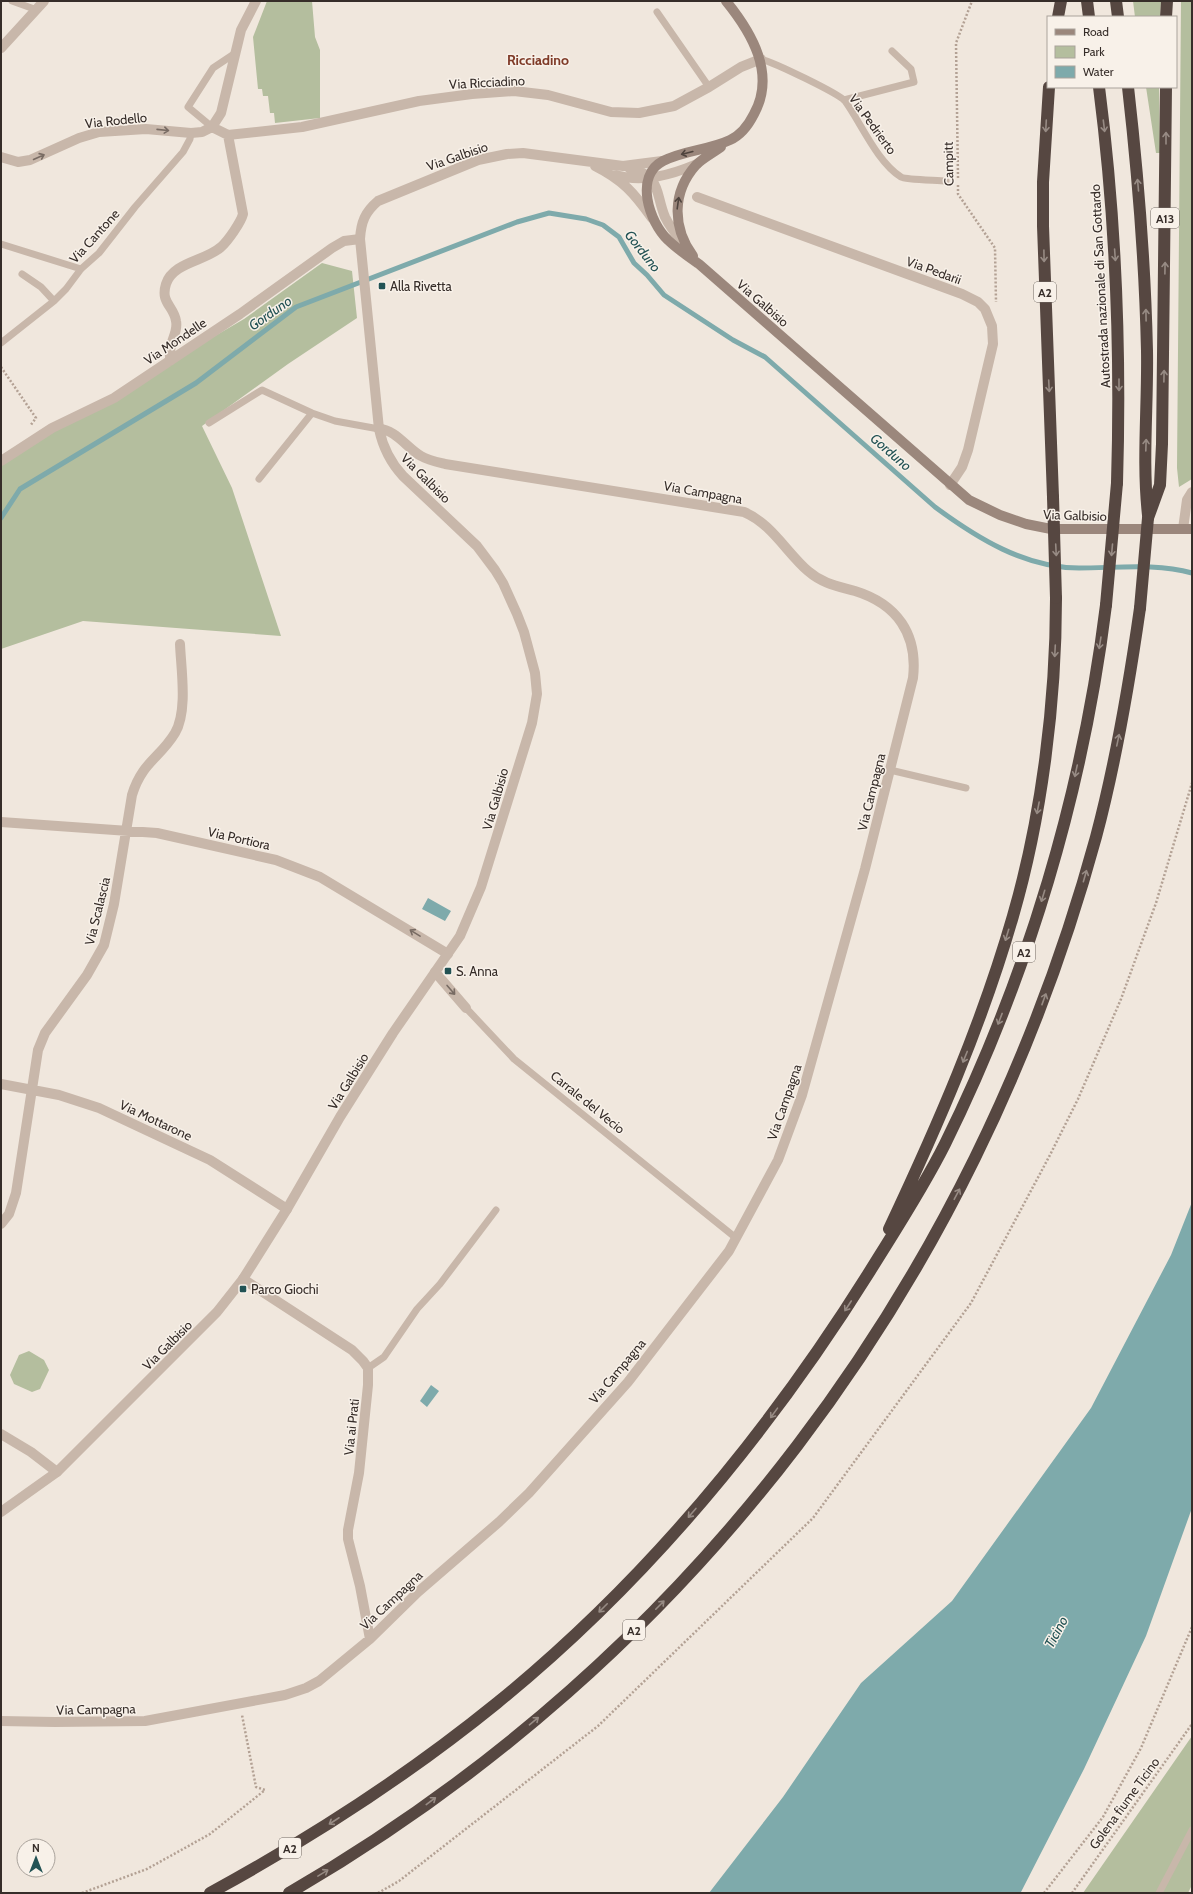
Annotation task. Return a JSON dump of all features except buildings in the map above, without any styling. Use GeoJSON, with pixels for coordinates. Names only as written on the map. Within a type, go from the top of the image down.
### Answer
{"type":"FeatureCollection","features":[{"type":"Feature","properties":{"kind":"highway"},"geometry":{"type":"LineString","coordinates":[[1058,16],[1061,1]]}},
{"type":"Feature","properties":{"kind":"highway"},"geometry":{"type":"LineString","coordinates":[[1087,1],[1089,16]]}},
{"type":"Feature","properties":{"kind":"highway"},"geometry":{"type":"LineString","coordinates":[[1116,1],[1118,16]]}},
{"type":"Feature","properties":{"kind":"highway"},"geometry":{"type":"LineString","coordinates":[[1166,16],[1167,1]]}},
{"type":"Feature","properties":{"kind":"highway","name":"A2"},"geometry":{"type":"LineString","coordinates":[[210,1893],[313,1834],[367,1800],[416,1765],[499,1702],[596,1614],[677,1531],[761,1430],[817,1354],[869,1273],[917,1169],[967,1052],[989,992],[1014,914],[1033,836],[1045,762],[1054,664],[1056,598],[1043,226],[1043,175],[1049,88]]}},
{"type":"Feature","properties":{"kind":"highway","name":"Autostrada nazionale di San Gottardo"},"geometry":{"type":"LineString","coordinates":[[869,1273],[919,1194],[945,1144],[983,1060],[1014,982],[1041,902],[1075,778],[1092,697],[1106,604],[1117,483],[1119,359],[1116,273],[1110,189],[1099,88]]}},
{"type":"Feature","properties":{"kind":"highway","name":"A2"},"geometry":{"type":"LineString","coordinates":[[289,1893],[352,1855],[422,1808],[522,1731],[589,1674],[701,1563],[776,1474],[846,1380],[904,1290],[948,1210],[989,1130],[1039,1011],[1079,895],[1100,819],[1120,729],[1140,608],[1148,518],[1145,484],[1147,394],[1146,306],[1140,208],[1128,88]]}},
{"type":"Feature","properties":{"kind":"highway","name":"A13"},"geometry":{"type":"LineString","coordinates":[[1148,518],[1160,485],[1164,372],[1166,88]]}},
{"type":"Feature","properties":{"kind":"main road"},"geometry":{"type":"LineString","coordinates":[[699,264],[686,246],[678,224],[677,203],[683,184],[697,164],[731,140],[746,127],[759,103],[764,81],[761,59],[743,25],[726,1]]}},
{"type":"Feature","properties":{"kind":"main road"},"geometry":{"type":"LineString","coordinates":[[649,178],[655,168],[662,161],[731,140]]}},
{"type":"Feature","properties":{"kind":"main road","name":"Via Galbisio"},"geometry":{"type":"LineString","coordinates":[[649,178],[647,190],[654,221],[668,240],[699,264],[950,485],[969,500],[1007,518],[1037,527],[1077,530],[1187,529]]}},
{"type":"Feature","properties":{"kind":"street"},"geometry":{"type":"LineString","coordinates":[[1,48],[44,1]]}},
{"type":"Feature","properties":{"kind":"street"},"geometry":{"type":"LineString","coordinates":[[191,133],[205,131],[212,127],[218,118],[223,105],[234,54],[241,30],[256,1]]}},
{"type":"Feature","properties":{"kind":"street","name":"Via Ricciadino"},"geometry":{"type":"LineString","coordinates":[[228,135],[302,127],[419,101],[472,94],[514,91],[548,95],[611,112],[639,113],[674,106],[741,67],[761,59]]}},
{"type":"Feature","properties":{"kind":"street"},"geometry":{"type":"LineString","coordinates":[[170,361],[171,346],[176,327],[174,315],[165,300],[164,293],[169,277],[181,268],[221,247],[242,217],[242,206],[228,135],[212,127]]}},
{"type":"Feature","properties":{"kind":"street","name":"Via Rodello"},"geometry":{"type":"LineString","coordinates":[[1,157],[18,162],[30,160],[79,138],[99,132],[159,129],[191,133]]}},
{"type":"Feature","properties":{"kind":"street","name":"Via Galbisio"},"geometry":{"type":"LineString","coordinates":[[1,1512],[57,1472],[217,1312],[243,1279],[287,1209],[340,1117],[448,954],[468,920],[494,848],[536,706],[537,694],[535,673],[524,632],[517,614],[495,570],[477,546],[395,468],[384,449],[379,429],[366,304],[361,242],[363,220],[372,206],[378,201],[478,160],[507,154],[523,153],[623,166],[662,161]]}},
{"type":"Feature","properties":{"kind":"street"},"geometry":{"type":"LineString","coordinates":[[582,160],[610,173],[629,178],[649,178],[683,170],[697,164]]}},
{"type":"Feature","properties":{"kind":"street"},"geometry":{"type":"LineString","coordinates":[[623,166],[634,169],[649,178],[658,189],[669,225],[686,246]]}},
{"type":"Feature","properties":{"kind":"street"},"geometry":{"type":"LineString","coordinates":[[610,173],[629,187],[654,221]]}},
{"type":"Feature","properties":{"kind":"street","name":"Via Pedarii"},"geometry":{"type":"LineString","coordinates":[[697,197],[962,294],[978,302],[990,317]]}},
{"type":"Feature","properties":{"kind":"street","name":"Via Mondelle"},"geometry":{"type":"LineString","coordinates":[[1,462],[52,428],[114,398],[240,314],[332,248],[344,241],[361,242]]}},
{"type":"Feature","properties":{"kind":"street"},"geometry":{"type":"LineString","coordinates":[[950,485],[962,466],[968,450],[991,354],[993,334],[990,317]]}},
{"type":"Feature","properties":{"kind":"street","name":"Via Campagna"},"geometry":{"type":"LineString","coordinates":[[1,1721],[145,1721],[284,1695],[306,1688],[319,1681],[370,1638],[418,1592],[500,1522],[628,1382],[729,1252],[778,1160],[802,1095],[851,922],[890,770],[913,672],[914,655],[906,630],[890,610],[881,603],[854,591],[827,584],[819,580],[808,571],[761,521],[754,516],[732,509],[445,464],[421,456],[405,445],[391,431],[387,429],[379,429]]}},
{"type":"Feature","properties":{"kind":"street"},"geometry":{"type":"LineString","coordinates":[[1187,529],[1187,500],[1192,492]]}},
{"type":"Feature","properties":{"kind":"street","name":"Via Scalascia"},"geometry":{"type":"LineString","coordinates":[[1,1224],[9,1214],[13,1203],[24,1145],[30,1088],[38,1050],[45,1033],[87,975],[104,945],[114,904],[132,795],[136,782],[151,760],[169,741],[178,725],[182,690],[180,644]]}},
{"type":"Feature","properties":{"kind":"street","name":"Via Portiora"},"geometry":{"type":"LineString","coordinates":[[1,822],[127,830],[168,835],[282,862],[320,877],[448,954]]}},
{"type":"Feature","properties":{"kind":"street","name":"Carrale del Vecio"},"geometry":{"type":"LineString","coordinates":[[435,972],[466,1008]]}},
{"type":"Feature","properties":{"kind":"street","name":"Via Mottarone"},"geometry":{"type":"LineString","coordinates":[[1,1084],[30,1088],[59,1095],[99,1108],[210,1160],[287,1209]]}},
{"type":"Feature","properties":{"kind":"street"},"geometry":{"type":"LineString","coordinates":[[243,1279],[352,1350],[368,1368]]}},
{"type":"Feature","properties":{"kind":"street","name":"Via ai Prati"},"geometry":{"type":"LineString","coordinates":[[368,1368],[367,1403],[361,1457],[348,1530],[348,1539],[360,1586],[370,1638]]}},
{"type":"Feature","properties":{"kind":"street"},"geometry":{"type":"LineString","coordinates":[[1,1434],[31,1452],[57,1472]]}},
{"type":"Feature","properties":{"kind":"lane"},"geometry":{"type":"LineString","coordinates":[[12,1],[37,10]]}},
{"type":"Feature","properties":{"kind":"lane"},"geometry":{"type":"LineString","coordinates":[[657,12],[709,87]]}},
{"type":"Feature","properties":{"kind":"lane"},"geometry":{"type":"LineString","coordinates":[[844,100],[914,82],[910,69],[892,51]]}},
{"type":"Feature","properties":{"kind":"lane"},"geometry":{"type":"LineString","coordinates":[[212,127],[188,107],[213,68],[234,54]]}},
{"type":"Feature","properties":{"kind":"lane","name":"Via Pedrierto"},"geometry":{"type":"LineString","coordinates":[[761,59],[777,64],[844,100],[864,133],[886,163],[902,178],[946,181]]}},
{"type":"Feature","properties":{"kind":"lane","name":"Via Cantone"},"geometry":{"type":"LineString","coordinates":[[1,343],[54,301],[66,289],[80,269],[99,253],[135,207],[183,152],[190,140],[191,133]]}},
{"type":"Feature","properties":{"kind":"lane"},"geometry":{"type":"LineString","coordinates":[[1,244],[80,269]]}},
{"type":"Feature","properties":{"kind":"lane"},"geometry":{"type":"LineString","coordinates":[[22,274],[41,287],[54,301]]}},
{"type":"Feature","properties":{"kind":"lane"},"geometry":{"type":"LineString","coordinates":[[208,423],[262,390],[312,413],[335,421],[379,429]]}},
{"type":"Feature","properties":{"kind":"lane"},"geometry":{"type":"LineString","coordinates":[[259,479],[312,413]]}},
{"type":"Feature","properties":{"kind":"lane"},"geometry":{"type":"LineString","coordinates":[[890,770],[966,788]]}},
{"type":"Feature","properties":{"kind":"lane","name":"Carrale del Vecio"},"geometry":{"type":"LineString","coordinates":[[466,1008],[514,1059],[736,1238]]}},
{"type":"Feature","properties":{"kind":"lane"},"geometry":{"type":"LineString","coordinates":[[368,1368],[384,1357],[417,1309],[440,1284],[496,1210]]}},
{"type":"Feature","properties":{"kind":"lane"},"geometry":{"type":"LineString","coordinates":[[1159,1893],[1192,1830]]}},
{"type":"Feature","properties":{"kind":"path","name":"Campitt"},"geometry":{"type":"LineString","coordinates":[[972,1],[956,42],[958,194],[995,248],[996,308],[990,317]]}},
{"type":"Feature","properties":{"kind":"path"},"geometry":{"type":"LineString","coordinates":[[1,368],[36,418],[25,433],[23,446]]}},
{"type":"Feature","properties":{"kind":"path"},"geometry":{"type":"LineString","coordinates":[[1044,1893],[1103,1817],[1141,1748],[1192,1627]]}},
{"type":"Feature","properties":{"kind":"path"},"geometry":{"type":"LineString","coordinates":[[82,1893],[153,1866],[210,1834],[266,1790],[256,1787],[240,1704]]}},
{"type":"Feature","properties":{"kind":"path","name":"Golena fiume Ticino"},"geometry":{"type":"LineString","coordinates":[[1072,1893],[1192,1724]]}},
{"type":"Feature","properties":{"kind":"green space"},"geometry":{"type":"Polygon","coordinates":[[[267,1],[312,1],[315,37],[320,50],[320,118],[275,123],[274,113],[270,113],[268,96],[263,96],[262,89],[258,89],[253,37],[267,1]]]}},
{"type":"Feature","properties":{"kind":"green space"},"geometry":{"type":"Polygon","coordinates":[[[1133,1],[1161,1],[1160,16],[1135,16],[1133,1]]]}},
{"type":"Feature","properties":{"kind":"green space"},"geometry":{"type":"Polygon","coordinates":[[[1181,1],[1192,1],[1192,479],[1179,487],[1177,468],[1181,1]]]}},
{"type":"Feature","properties":{"kind":"green space"},"geometry":{"type":"Polygon","coordinates":[[[1146,88],[1159,88],[1160,153],[1156,153],[1146,88]]]}},
{"type":"Feature","properties":{"kind":"green space"},"geometry":{"type":"Polygon","coordinates":[[[322,263],[352,271],[357,318],[288,364],[202,426],[232,488],[281,636],[83,621],[1,649],[1,461],[244,319],[322,263]]]}},
{"type":"Feature","properties":{"kind":"green space"},"geometry":{"type":"Polygon","coordinates":[[[29,1351],[44,1360],[49,1370],[40,1389],[32,1392],[14,1384],[10,1375],[19,1355],[29,1351]]]}},
{"type":"Feature","properties":{"kind":"green space"},"geometry":{"type":"Polygon","coordinates":[[[1192,1736],[1192,1885],[1188,1893],[1083,1893],[1192,1736]]]}},
{"type":"Feature","properties":{"kind":"water"},"geometry":{"type":"Polygon","coordinates":[[[428,898],[451,911],[445,921],[422,909],[428,898]]]}},
{"type":"Feature","properties":{"kind":"water","name":"Ticino"},"geometry":{"type":"Polygon","coordinates":[[[1192,1202],[1192,1508],[1146,1636],[1084,1769],[1021,1892],[709,1893],[783,1797],[861,1683],[952,1601],[1091,1408],[1171,1255],[1192,1202]]]}},
{"type":"Feature","properties":{"kind":"water"},"geometry":{"type":"Polygon","coordinates":[[[431,1385],[439,1391],[427,1407],[420,1401],[431,1385]]]}},
{"type":"Feature","properties":{"kind":"waterway","name":"Gorduno"},"geometry":{"type":"LineString","coordinates":[[1,518],[20,489],[196,383],[296,307],[517,222],[549,213],[586,219],[603,225],[619,237],[634,263],[647,275],[664,295],[733,340],[765,357],[935,507],[951,519],[985,540],[1021,557],[1059,567],[1150,567],[1192,573]]}},
{"type":"Feature","properties":{"kind":"place","name":"Alla Rivetta"},"geometry":{"type":"Point","coordinates":[382,286]}},
{"type":"Feature","properties":{"kind":"place","name":"S. Anna"},"geometry":{"type":"Point","coordinates":[448,971]}},
{"type":"Feature","properties":{"kind":"place","name":"Parco Giochi"},"geometry":{"type":"Point","coordinates":[243,1289]}},
{"type":"Feature","properties":{"kind":"district","name":"Ricciadino"},"geometry":{"type":"Point","coordinates":[538,60]}}]}
